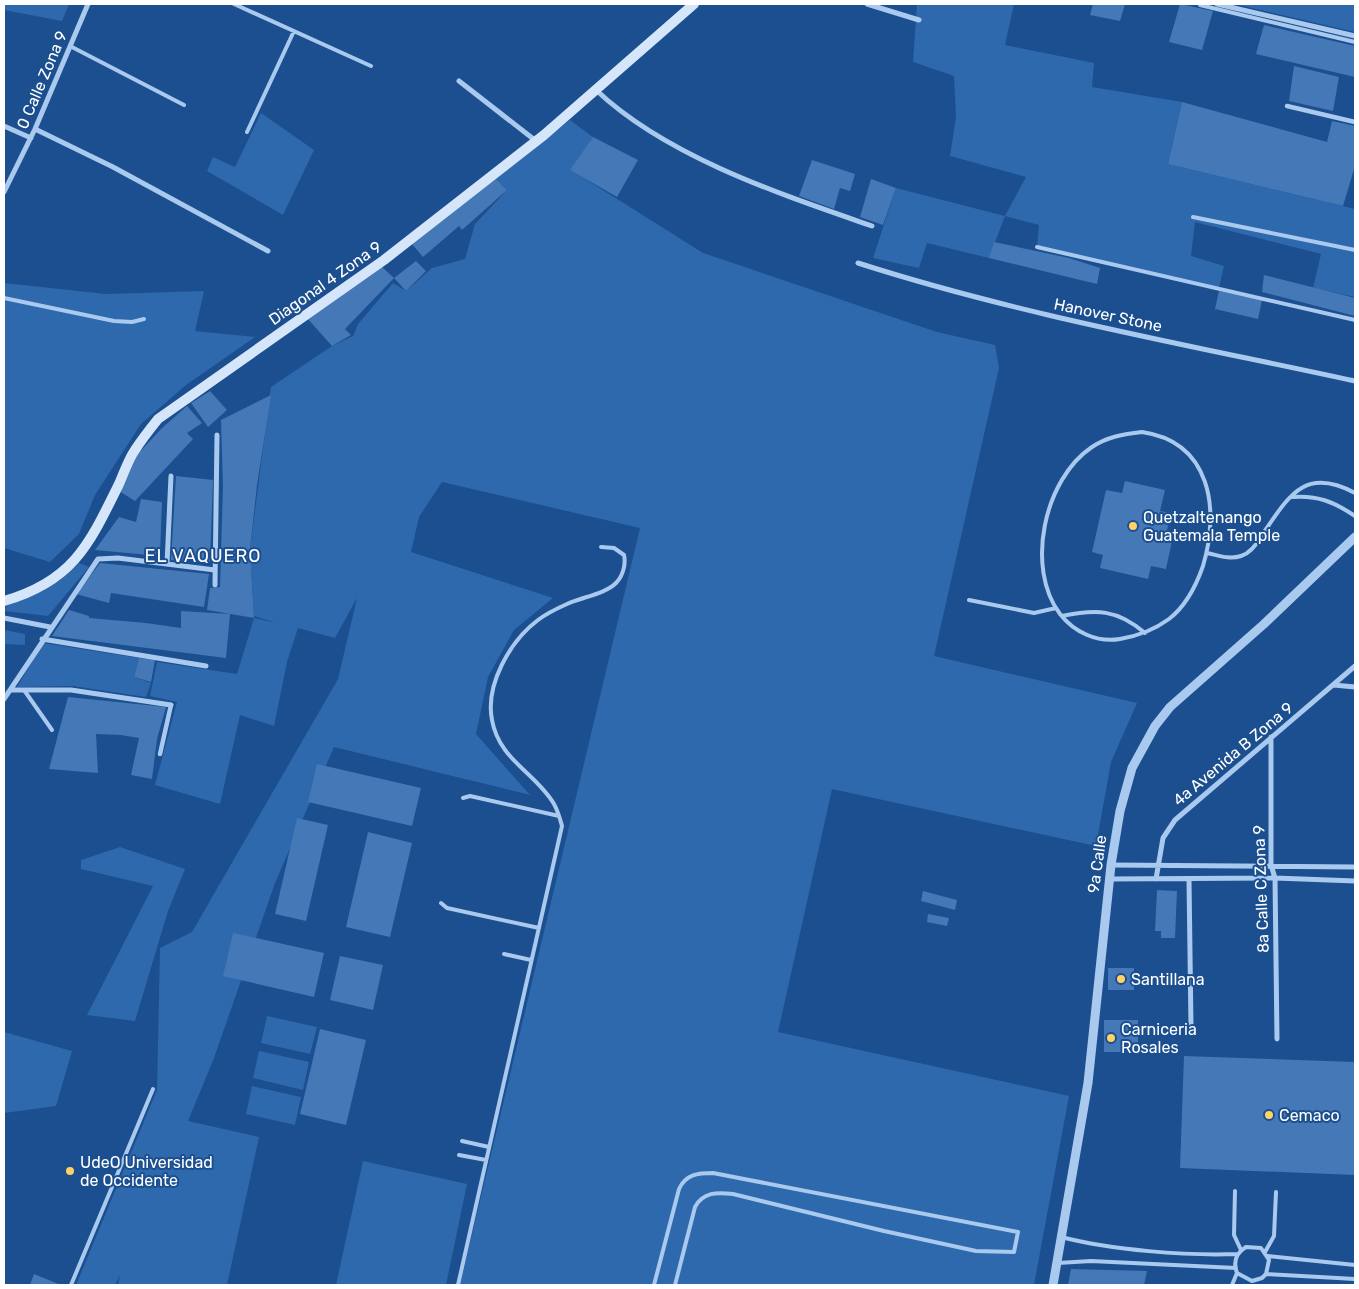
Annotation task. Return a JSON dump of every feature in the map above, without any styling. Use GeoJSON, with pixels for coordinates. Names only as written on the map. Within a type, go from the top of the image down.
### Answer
{"type":"FeatureCollection","features":[{"type":"Feature","properties":{"kind":"main road","name":"Diagonal 4 Zona 9"},"geometry":{"type":"LineString","coordinates":[[4,601],[41,587],[59,576],[79,558],[92,539],[134,451],[158,419],[384,260],[536,141],[694,4]]}},
{"type":"Feature","properties":{"kind":"street","name":"0 Calle Zona 9"},"geometry":{"type":"LineString","coordinates":[[4,192],[31,138],[88,4]]}},
{"type":"Feature","properties":{"kind":"street"},"geometry":{"type":"LineString","coordinates":[[867,4],[919,20]]}},
{"type":"Feature","properties":{"kind":"street"},"geometry":{"type":"LineString","coordinates":[[1217,4],[1355,36]]}},
{"type":"Feature","properties":{"kind":"street"},"geometry":{"type":"LineString","coordinates":[[459,81],[536,141]]}},
{"type":"Feature","properties":{"kind":"street"},"geometry":{"type":"LineString","coordinates":[[595,89],[620,112],[699,157],[779,193],[872,226]]}},
{"type":"Feature","properties":{"kind":"street"},"geometry":{"type":"LineString","coordinates":[[1287,106],[1355,122]]}},
{"type":"Feature","properties":{"kind":"street"},"geometry":{"type":"LineString","coordinates":[[4,126],[31,138]]}},
{"type":"Feature","properties":{"kind":"street"},"geometry":{"type":"LineString","coordinates":[[35,129],[113,167],[268,250]]}},
{"type":"Feature","properties":{"kind":"street","name":"Hanover Stone"},"geometry":{"type":"LineString","coordinates":[[858,263],[935,287],[1021,309],[1355,382]]}},
{"type":"Feature","properties":{"kind":"street"},"geometry":{"type":"LineString","coordinates":[[215,585],[218,435]]}},
{"type":"Feature","properties":{"kind":"street"},"geometry":{"type":"LineString","coordinates":[[167,564],[171,476]]}},
{"type":"Feature","properties":{"kind":"street","name":"9a Calle"},"geometry":{"type":"LineString","coordinates":[[1052,1285],[1088,1084],[1109,879],[1125,789],[1132,768],[1154,726],[1170,707],[1264,624],[1355,537]]}},
{"type":"Feature","properties":{"kind":"street"},"geometry":{"type":"LineString","coordinates":[[4,699],[50,627],[98,559],[118,558],[215,570]]}},
{"type":"Feature","properties":{"kind":"street"},"geometry":{"type":"LineString","coordinates":[[4,618],[50,627]]}},
{"type":"Feature","properties":{"kind":"street"},"geometry":{"type":"LineString","coordinates":[[42,640],[206,666]]}},
{"type":"Feature","properties":{"kind":"street","name":"4a Avenida B Zona 9"},"geometry":{"type":"LineString","coordinates":[[1156,879],[1162,838],[1172,824],[1355,666]]}},
{"type":"Feature","properties":{"kind":"street"},"geometry":{"type":"LineString","coordinates":[[1334,685],[1355,687]]}},
{"type":"Feature","properties":{"kind":"street"},"geometry":{"type":"LineString","coordinates":[[10,690],[70,690],[171,704],[160,754]]}},
{"type":"Feature","properties":{"kind":"street","name":"8a Calle C Zona 9"},"geometry":{"type":"LineString","coordinates":[[1272,738],[1271,865],[1275,878],[1277,1039]]}},
{"type":"Feature","properties":{"kind":"street"},"geometry":{"type":"LineString","coordinates":[[1112,865],[1271,865],[1355,868]]}},
{"type":"Feature","properties":{"kind":"street"},"geometry":{"type":"LineString","coordinates":[[1109,879],[1275,878],[1355,881]]}},
{"type":"Feature","properties":{"kind":"street"},"geometry":{"type":"LineString","coordinates":[[1189,879],[1190,1027]]}},
{"type":"Feature","properties":{"kind":"lane"},"geometry":{"type":"LineString","coordinates":[[234,4],[371,66]]}},
{"type":"Feature","properties":{"kind":"lane"},"geometry":{"type":"LineString","coordinates":[[1200,5],[1355,42]]}},
{"type":"Feature","properties":{"kind":"lane"},"geometry":{"type":"LineString","coordinates":[[247,132],[294,31]]}},
{"type":"Feature","properties":{"kind":"lane"},"geometry":{"type":"LineString","coordinates":[[70,46],[184,105]]}},
{"type":"Feature","properties":{"kind":"lane"},"geometry":{"type":"LineString","coordinates":[[1193,217],[1355,250]]}},
{"type":"Feature","properties":{"kind":"lane"},"geometry":{"type":"LineString","coordinates":[[1038,247],[1355,320]]}},
{"type":"Feature","properties":{"kind":"lane"},"geometry":{"type":"LineString","coordinates":[[4,298],[114,320],[132,322],[144,319]]}},
{"type":"Feature","properties":{"kind":"lane"},"geometry":{"type":"LineString","coordinates":[[1126,433],[1155,434],[1182,448],[1195,461],[1204,477],[1212,512],[1207,552],[1198,579],[1182,607],[1170,619],[1145,633],[1118,640],[1099,639],[1083,633],[1062,616],[1056,608],[1045,583],[1041,563],[1042,544],[1054,496],[1075,462],[1090,448],[1108,438],[1126,433]]}},
{"type":"Feature","properties":{"kind":"lane"},"geometry":{"type":"LineString","coordinates":[[1207,552],[1233,558],[1247,553],[1298,489],[1320,483],[1334,484],[1355,493]]}},
{"type":"Feature","properties":{"kind":"lane"},"geometry":{"type":"LineString","coordinates":[[1292,497],[1309,496],[1326,500],[1355,516]]}},
{"type":"Feature","properties":{"kind":"lane"},"geometry":{"type":"LineString","coordinates":[[458,1285],[562,826],[554,803],[511,759],[494,733],[491,701],[496,682],[512,649],[538,620],[568,603],[607,589],[617,582],[624,568],[624,555],[614,548],[601,547]]}},
{"type":"Feature","properties":{"kind":"lane"},"geometry":{"type":"LineString","coordinates":[[969,600],[1034,613],[1056,608]]}},
{"type":"Feature","properties":{"kind":"lane"},"geometry":{"type":"LineString","coordinates":[[1062,616],[1084,611],[1109,613],[1132,622],[1145,633]]}},
{"type":"Feature","properties":{"kind":"lane"},"geometry":{"type":"LineString","coordinates":[[24,690],[52,730]]}},
{"type":"Feature","properties":{"kind":"lane"},"geometry":{"type":"LineString","coordinates":[[462,798],[470,796],[559,816]]}},
{"type":"Feature","properties":{"kind":"lane"},"geometry":{"type":"LineString","coordinates":[[441,903],[447,908],[539,928]]}},
{"type":"Feature","properties":{"kind":"lane"},"geometry":{"type":"LineString","coordinates":[[504,954],[531,960]]}},
{"type":"Feature","properties":{"kind":"lane"},"geometry":{"type":"LineString","coordinates":[[71,1285],[153,1089]]}},
{"type":"Feature","properties":{"kind":"lane"},"geometry":{"type":"LineString","coordinates":[[462,1141],[489,1147]]}},
{"type":"Feature","properties":{"kind":"lane"},"geometry":{"type":"LineString","coordinates":[[459,1154],[486,1160]]}},
{"type":"Feature","properties":{"kind":"lane"},"geometry":{"type":"LineString","coordinates":[[654,1285],[679,1189],[687,1177],[703,1173],[713,1173],[1018,1232],[1014,1252],[976,1251],[884,1231],[733,1194],[712,1193],[698,1200],[695,1207],[675,1285]]}},
{"type":"Feature","properties":{"kind":"lane"},"geometry":{"type":"LineString","coordinates":[[1235,1191],[1234,1235],[1242,1250]]}},
{"type":"Feature","properties":{"kind":"lane"},"geometry":{"type":"LineString","coordinates":[[1266,1254],[1274,1236],[1276,1192]]}},
{"type":"Feature","properties":{"kind":"lane"},"geometry":{"type":"LineString","coordinates":[[1061,1237],[1091,1244],[1203,1255],[1238,1254]]}},
{"type":"Feature","properties":{"kind":"lane"},"geometry":{"type":"LineString","coordinates":[[1056,1263],[1076,1264],[1091,1261],[1236,1271],[1250,1283],[1262,1278],[1266,1274],[1270,1265],[1266,1254],[1256,1246],[1242,1250],[1238,1254],[1236,1271],[1232,1285]]}},
{"type":"Feature","properties":{"kind":"lane"},"geometry":{"type":"LineString","coordinates":[[1266,1254],[1355,1265]]}},
{"type":"Feature","properties":{"kind":"lane"},"geometry":{"type":"LineString","coordinates":[[1266,1274],[1355,1280]]}},
{"type":"Feature","properties":{"kind":"shaded area"},"geometry":{"type":"Polygon","coordinates":[[[4,4],[69,4],[62,21],[4,10],[4,4]]]}},
{"type":"Feature","properties":{"kind":"shaded area"},"geometry":{"type":"Polygon","coordinates":[[[917,4],[1014,4],[1005,45],[1094,63],[1092,87],[1182,102],[1168,164],[1355,209],[1355,297],[1313,288],[1321,254],[1195,222],[1191,256],[1224,266],[1219,288],[1037,247],[1039,225],[1005,216],[1026,177],[950,156],[956,117],[954,76],[913,62],[917,4]]]}},
{"type":"Feature","properties":{"kind":"shaded area"},"geometry":{"type":"Polygon","coordinates":[[[1235,4],[1355,4],[1355,32],[1235,4]]]}},
{"type":"Feature","properties":{"kind":"shaded area"},"geometry":{"type":"Polygon","coordinates":[[[261,113],[314,150],[283,215],[207,171],[213,157],[235,167],[261,113]]]}},
{"type":"Feature","properties":{"kind":"shaded area"},"geometry":{"type":"Polygon","coordinates":[[[570,120],[593,137],[571,170],[703,253],[937,332],[995,345],[999,368],[934,656],[1137,703],[1111,762],[1096,846],[832,789],[778,1032],[1069,1096],[1034,1285],[460,1285],[640,528],[442,482],[419,517],[411,552],[553,598],[514,630],[488,677],[476,734],[530,795],[334,747],[275,883],[214,1058],[188,1121],[259,1137],[227,1285],[118,1285],[120,1275],[115,1285],[76,1285],[157,1090],[160,948],[192,932],[338,679],[357,598],[335,638],[298,628],[287,662],[274,726],[240,715],[220,804],[155,785],[177,702],[150,696],[157,662],[237,674],[254,618],[276,623],[254,616],[250,549],[271,387],[332,346],[353,336],[358,324],[393,283],[406,291],[432,268],[465,259],[475,224],[507,190],[496,179],[570,120]]]}},
{"type":"Feature","properties":{"kind":"shaded area"},"geometry":{"type":"Polygon","coordinates":[[[896,188],[1005,216],[989,258],[927,243],[919,268],[873,258],[896,188]]]}},
{"type":"Feature","properties":{"kind":"shaded area"},"geometry":{"type":"Polygon","coordinates":[[[4,283],[106,294],[204,291],[195,331],[255,337],[186,385],[141,424],[95,495],[79,534],[50,562],[4,548],[4,283]]]}},
{"type":"Feature","properties":{"kind":"shaded area"},"geometry":{"type":"Polygon","coordinates":[[[79,563],[89,567],[48,616],[4,611],[7,605],[43,591],[79,563]]]}},
{"type":"Feature","properties":{"kind":"shaded area"},"geometry":{"type":"Polygon","coordinates":[[[4,630],[25,634],[25,645],[4,644],[4,630]]]}},
{"type":"Feature","properties":{"kind":"shaded area"},"geometry":{"type":"Polygon","coordinates":[[[43,643],[139,658],[134,677],[151,683],[146,697],[73,686],[17,687],[43,643]]]}},
{"type":"Feature","properties":{"kind":"shaded area"},"geometry":{"type":"Polygon","coordinates":[[[120,847],[185,869],[168,911],[135,1021],[87,1015],[153,886],[81,869],[81,860],[120,847]]]}},
{"type":"Feature","properties":{"kind":"shaded area"},"geometry":{"type":"Polygon","coordinates":[[[267,1016],[317,1027],[310,1054],[261,1043],[267,1016]]]}},
{"type":"Feature","properties":{"kind":"shaded area"},"geometry":{"type":"Polygon","coordinates":[[[4,1032],[72,1051],[56,1106],[4,1113],[4,1032]]]}},
{"type":"Feature","properties":{"kind":"shaded area"},"geometry":{"type":"Polygon","coordinates":[[[259,1051],[309,1062],[303,1090],[253,1078],[259,1051]]]}},
{"type":"Feature","properties":{"kind":"shaded area"},"geometry":{"type":"Polygon","coordinates":[[[252,1086],[301,1097],[295,1125],[246,1114],[252,1086]]]}},
{"type":"Feature","properties":{"kind":"shaded area"},"geometry":{"type":"Polygon","coordinates":[[[363,1161],[467,1184],[446,1285],[336,1285],[363,1161]]]}},
{"type":"Feature","properties":{"kind":"building"},"geometry":{"type":"Polygon","coordinates":[[[1093,4],[1125,4],[1120,21],[1090,15],[1093,4]]]}},
{"type":"Feature","properties":{"kind":"building"},"geometry":{"type":"Polygon","coordinates":[[[1180,4],[1213,11],[1202,50],[1169,42],[1180,4]]]}},
{"type":"Feature","properties":{"kind":"building"},"geometry":{"type":"Polygon","coordinates":[[[1264,25],[1355,46],[1355,77],[1256,54],[1264,25]]]}},
{"type":"Feature","properties":{"kind":"building"},"geometry":{"type":"Polygon","coordinates":[[[1294,66],[1339,77],[1333,111],[1289,101],[1294,66]]]}},
{"type":"Feature","properties":{"kind":"building"},"geometry":{"type":"Polygon","coordinates":[[[1182,102],[1327,142],[1332,121],[1355,126],[1355,166],[1343,206],[1168,164],[1182,102]]]}},
{"type":"Feature","properties":{"kind":"building"},"geometry":{"type":"Polygon","coordinates":[[[593,137],[638,160],[617,197],[570,170],[593,137]]]}},
{"type":"Feature","properties":{"kind":"building"},"geometry":{"type":"Polygon","coordinates":[[[812,160],[855,174],[850,191],[840,188],[834,209],[799,196],[812,160]]]}},
{"type":"Feature","properties":{"kind":"building"},"geometry":{"type":"Polygon","coordinates":[[[496,179],[507,190],[462,230],[459,226],[423,257],[411,243],[496,179]]]}},
{"type":"Feature","properties":{"kind":"building"},"geometry":{"type":"Polygon","coordinates":[[[871,179],[896,188],[883,225],[860,217],[871,179]]]}},
{"type":"Feature","properties":{"kind":"building"},"geometry":{"type":"Polygon","coordinates":[[[994,242],[1069,258],[1100,268],[1097,284],[989,258],[994,242]]]}},
{"type":"Feature","properties":{"kind":"building"},"geometry":{"type":"Polygon","coordinates":[[[416,261],[426,271],[406,291],[394,278],[416,261]]]}},
{"type":"Feature","properties":{"kind":"building"},"geometry":{"type":"Polygon","coordinates":[[[381,266],[394,278],[345,329],[351,335],[332,346],[307,318],[381,266]]]}},
{"type":"Feature","properties":{"kind":"building"},"geometry":{"type":"Polygon","coordinates":[[[1264,275],[1355,298],[1355,316],[1262,292],[1264,275]]]}},
{"type":"Feature","properties":{"kind":"building"},"geometry":{"type":"Polygon","coordinates":[[[1219,291],[1262,300],[1258,319],[1215,309],[1219,291]]]}},
{"type":"Feature","properties":{"kind":"building"},"geometry":{"type":"Polygon","coordinates":[[[210,391],[227,410],[208,427],[191,403],[210,391]]]}},
{"type":"Feature","properties":{"kind":"building"},"geometry":{"type":"Polygon","coordinates":[[[271,395],[257,485],[250,549],[254,618],[207,610],[210,588],[220,587],[223,486],[221,420],[271,395]]]}},
{"type":"Feature","properties":{"kind":"building"},"geometry":{"type":"Polygon","coordinates":[[[187,406],[202,423],[187,433],[193,439],[135,501],[119,491],[137,455],[161,429],[187,406]]]}},
{"type":"Feature","properties":{"kind":"building"},"geometry":{"type":"Polygon","coordinates":[[[176,476],[213,480],[210,562],[171,560],[176,476]]]}},
{"type":"Feature","properties":{"kind":"building","name":"Quetzaltenango Guatemala Temple"},"geometry":{"type":"Polygon","coordinates":[[[1125,481],[1165,490],[1160,511],[1171,513],[1165,539],[1172,541],[1166,569],[1151,566],[1148,579],[1100,568],[1103,555],[1092,552],[1106,490],[1122,493],[1125,481]]]}},
{"type":"Feature","properties":{"kind":"building"},"geometry":{"type":"Polygon","coordinates":[[[141,499],[162,502],[160,556],[95,550],[119,517],[136,522],[141,499]]]}},
{"type":"Feature","properties":{"kind":"building"},"geometry":{"type":"Polygon","coordinates":[[[100,563],[209,574],[204,607],[111,593],[109,603],[76,594],[100,563]]]}},
{"type":"Feature","properties":{"kind":"building"},"geometry":{"type":"Polygon","coordinates":[[[69,610],[89,616],[89,618],[181,628],[181,611],[230,614],[226,658],[52,636],[69,610]]]}},
{"type":"Feature","properties":{"kind":"building"},"geometry":{"type":"Polygon","coordinates":[[[139,658],[155,660],[151,682],[134,677],[139,658]]]}},
{"type":"Feature","properties":{"kind":"building"},"geometry":{"type":"Polygon","coordinates":[[[68,697],[166,707],[157,739],[152,779],[131,775],[139,738],[121,735],[96,734],[98,773],[49,769],[68,697]]]}},
{"type":"Feature","properties":{"kind":"building"},"geometry":{"type":"Polygon","coordinates":[[[317,764],[421,788],[412,826],[308,802],[317,764]]]}},
{"type":"Feature","properties":{"kind":"building"},"geometry":{"type":"Polygon","coordinates":[[[297,818],[328,825],[306,921],[275,914],[297,818]]]}},
{"type":"Feature","properties":{"kind":"building"},"geometry":{"type":"Polygon","coordinates":[[[368,832],[412,843],[390,937],[346,927],[368,832]]]}},
{"type":"Feature","properties":{"kind":"building"},"geometry":{"type":"Polygon","coordinates":[[[1157,890],[1177,891],[1175,938],[1161,938],[1161,931],[1155,931],[1157,890]]]}},
{"type":"Feature","properties":{"kind":"building"},"geometry":{"type":"Polygon","coordinates":[[[923,891],[957,900],[955,910],[921,901],[923,891]]]}},
{"type":"Feature","properties":{"kind":"building"},"geometry":{"type":"Polygon","coordinates":[[[928,914],[949,918],[947,926],[927,922],[928,914]]]}},
{"type":"Feature","properties":{"kind":"building"},"geometry":{"type":"Polygon","coordinates":[[[233,933],[324,953],[314,997],[223,976],[233,933]]]}},
{"type":"Feature","properties":{"kind":"building"},"geometry":{"type":"Polygon","coordinates":[[[340,956],[383,965],[373,1010],[330,1000],[340,956]]]}},
{"type":"Feature","properties":{"kind":"building","name":"Santillana"},"geometry":{"type":"Polygon","coordinates":[[[1108,968],[1134,968],[1134,990],[1108,990],[1108,968]]]}},
{"type":"Feature","properties":{"kind":"building"},"geometry":{"type":"Polygon","coordinates":[[[1104,1020],[1138,1020],[1138,1052],[1104,1052],[1104,1020]]]}},
{"type":"Feature","properties":{"kind":"building"},"geometry":{"type":"Polygon","coordinates":[[[320,1029],[366,1040],[346,1125],[300,1114],[320,1029]]]}},
{"type":"Feature","properties":{"kind":"building","name":"Cemaco"},"geometry":{"type":"Polygon","coordinates":[[[1184,1056],[1355,1062],[1355,1175],[1180,1168],[1184,1056]]]}},
{"type":"Feature","properties":{"kind":"building"},"geometry":{"type":"Polygon","coordinates":[[[1071,1269],[1147,1271],[1144,1285],[1068,1285],[1071,1269]]]}},
{"type":"Feature","properties":{"kind":"building"},"geometry":{"type":"Polygon","coordinates":[[[34,1274],[56,1283],[61,1285],[30,1285],[34,1274]]]}},
{"type":"Feature","properties":{"kind":"place","name":"Quetzaltenango Guatemala Temple"},"geometry":{"type":"Point","coordinates":[1133,526]}},
{"type":"Feature","properties":{"kind":"place","name":"Santillana"},"geometry":{"type":"Point","coordinates":[1121,979]}},
{"type":"Feature","properties":{"kind":"place","name":"Carniceria Rosales"},"geometry":{"type":"Point","coordinates":[1111,1038]}},
{"type":"Feature","properties":{"kind":"place","name":"Cemaco"},"geometry":{"type":"Point","coordinates":[1269,1115]}},
{"type":"Feature","properties":{"kind":"place","name":"UdeO Universidad de Occidente"},"geometry":{"type":"Point","coordinates":[70,1171]}},
{"type":"Feature","properties":{"kind":"district","name":"EL VAQUERO"},"geometry":{"type":"Point","coordinates":[203,556]}}]}
